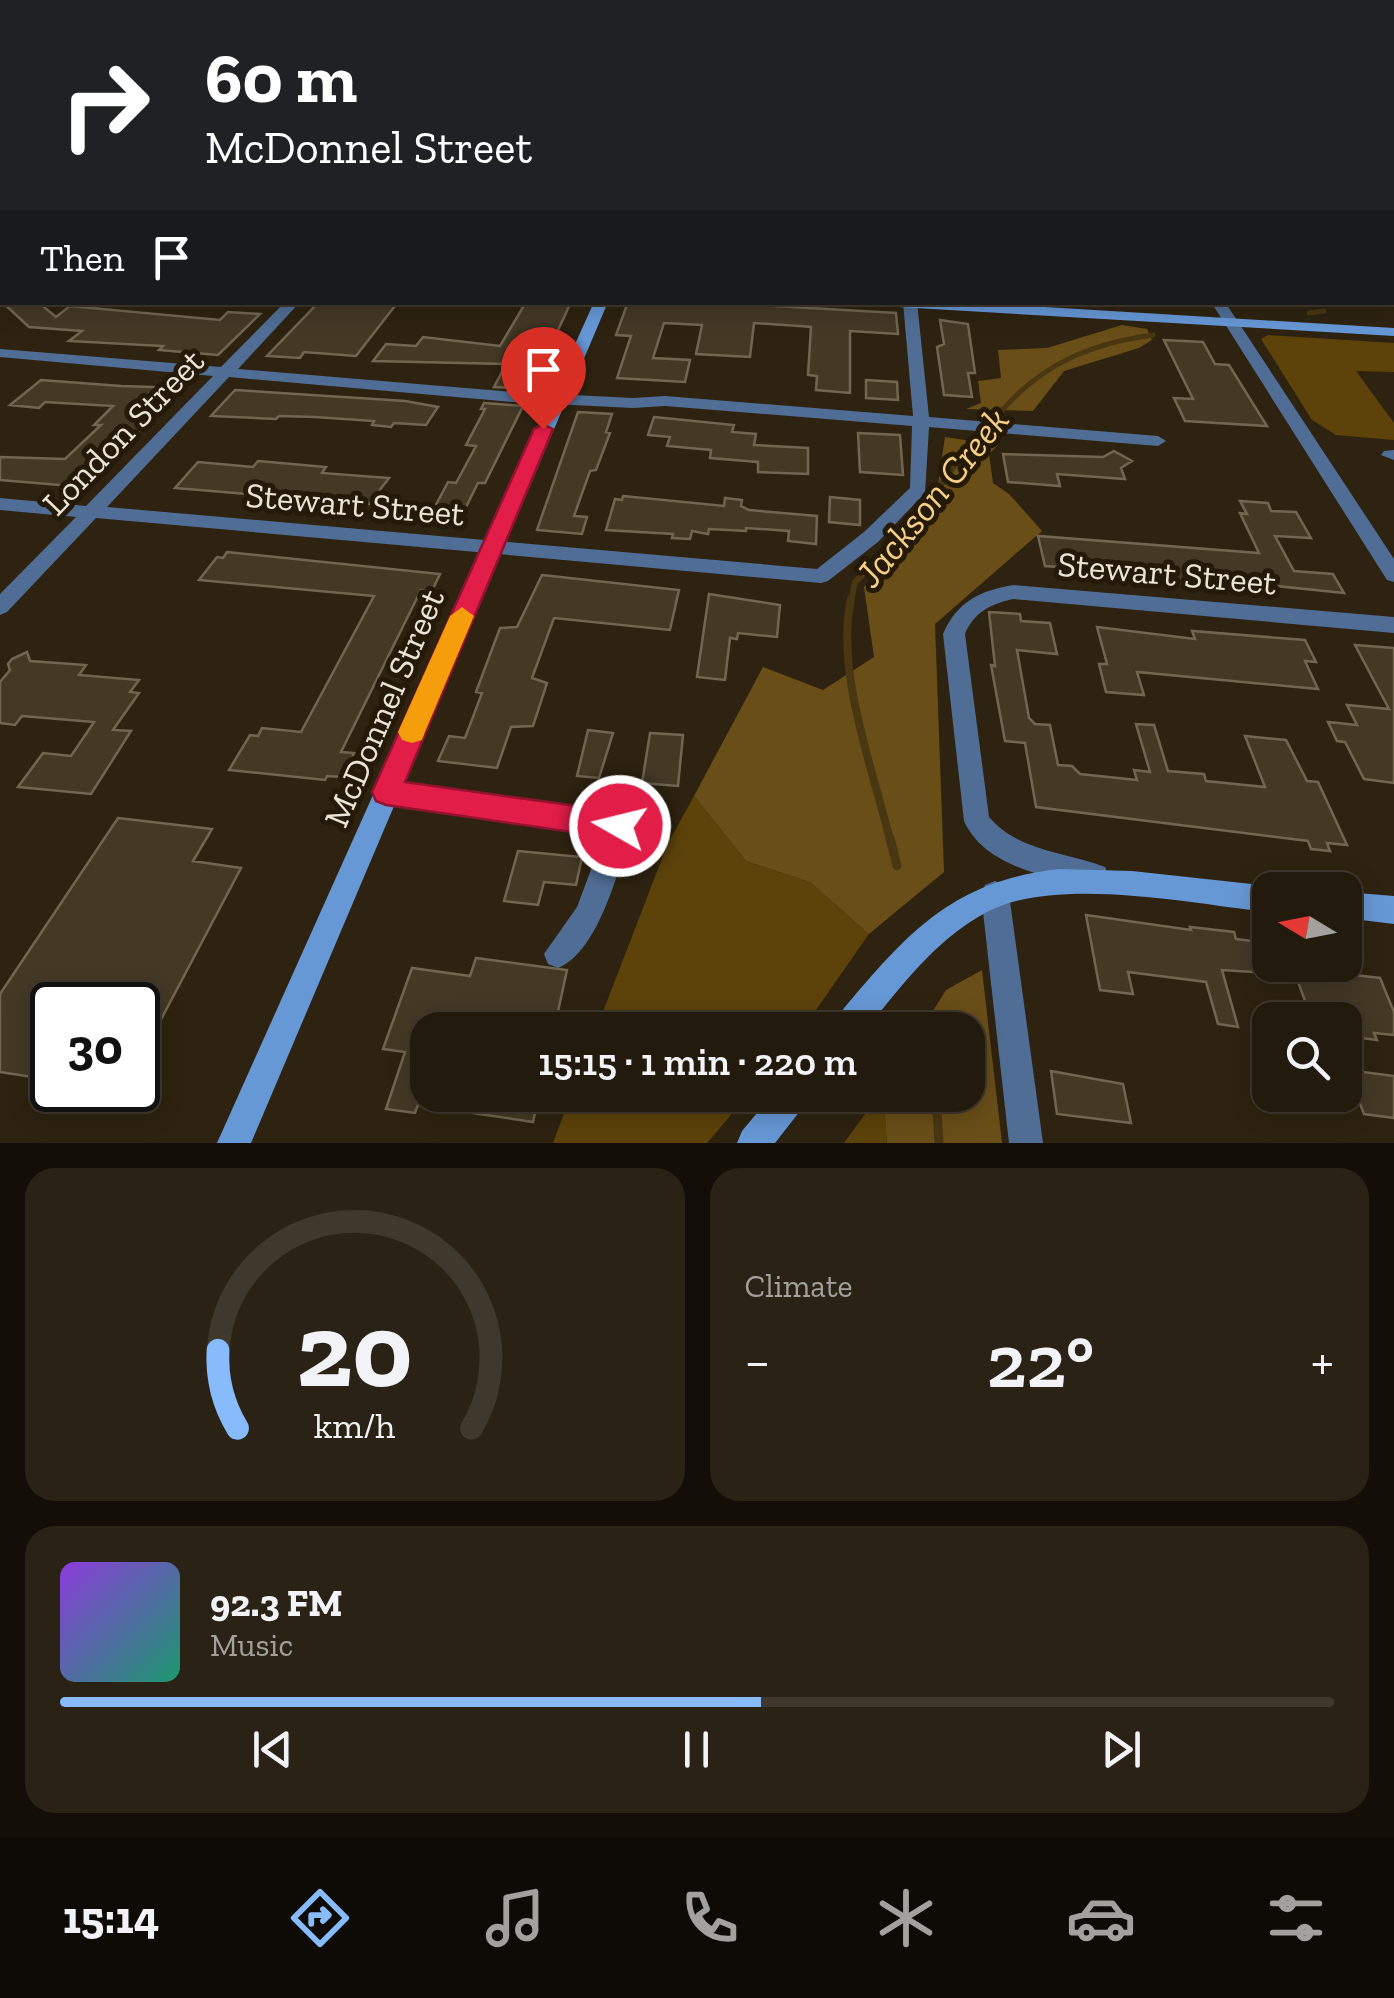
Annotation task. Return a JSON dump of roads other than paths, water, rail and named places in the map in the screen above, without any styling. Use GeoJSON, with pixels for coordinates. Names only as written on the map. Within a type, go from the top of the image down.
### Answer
{"type":"FeatureCollection","features":[{"type":"Feature","properties":{"kind":"street","name":"London Street"},"geometry":{"type":"LineString","coordinates":[[0,606],[290,305]]}},
{"type":"Feature","properties":{"kind":"street","name":"McDonnel Street"},"geometry":{"type":"LineString","coordinates":[[234,1143],[490,548],[600,305]]}},
{"type":"Feature","properties":{"kind":"street","name":"Stewart Street"},"geometry":{"type":"LineString","coordinates":[[0,504],[822,576],[871,537],[919,490],[921,422],[910,305]]}},
{"type":"Feature","properties":{"kind":"street"},"geometry":{"type":"LineString","coordinates":[[941,305],[1394,332]]}},
{"type":"Feature","properties":{"kind":"street"},"geometry":{"type":"LineString","coordinates":[[1220,305],[1394,576]]}},
{"type":"Feature","properties":{"kind":"street"},"geometry":{"type":"LineString","coordinates":[[0,353],[556,400],[664,401],[1158,441]]}},
{"type":"Feature","properties":{"kind":"street","name":"Stewart Street"},"geometry":{"type":"LineString","coordinates":[[1125,886],[1008,850],[985,833],[973,809],[954,634],[968,609],[1013,592],[1394,626]]}},
{"type":"Feature","properties":{"kind":"street"},"geometry":{"type":"LineString","coordinates":[[386,792],[620,826],[588,915],[558,954]]}},
{"type":"Feature","properties":{"kind":"street"},"geometry":{"type":"LineString","coordinates":[[862,1012],[927,940],[962,912],[995,894],[1030,884],[1065,881],[1252,897]]}},
{"type":"Feature","properties":{"kind":"street"},"geometry":{"type":"LineString","coordinates":[[995,894],[1026,1143]]}},
{"type":"Feature","properties":{"kind":"street"},"geometry":{"type":"LineString","coordinates":[[1362,907],[1394,910]]}},
{"type":"Feature","properties":{"kind":"street"},"geometry":{"type":"LineString","coordinates":[[754,1143],[779,1112]]}},
{"type":"Feature","properties":{"kind":"waterway"},"geometry":{"type":"LineString","coordinates":[[1309,313],[1324,311]]}},
{"type":"Feature","properties":{"kind":"waterway","name":"Jackson Creek"},"geometry":{"type":"LineString","coordinates":[[1000,413],[1033,381],[1069,359],[1109,344],[1153,335]]}},
{"type":"Feature","properties":{"kind":"waterway","name":"Jackson Creek"},"geometry":{"type":"LineString","coordinates":[[851,601],[855,582],[910,529],[954,466],[1002,410]]}},
{"type":"Feature","properties":{"kind":"waterway","name":"Jackson Creek"},"geometry":{"type":"LineString","coordinates":[[851,599],[847,627],[852,688],[890,840]]}},
{"type":"Feature","properties":{"kind":"waterway","name":"Jackson Creek"},"geometry":{"type":"LineString","coordinates":[[890,838],[897,866]]}},
{"type":"Feature","properties":{"kind":"waterway","name":"Jackson Creek"},"geometry":{"type":"LineString","coordinates":[[937,1112],[939,1143]]}}]}
